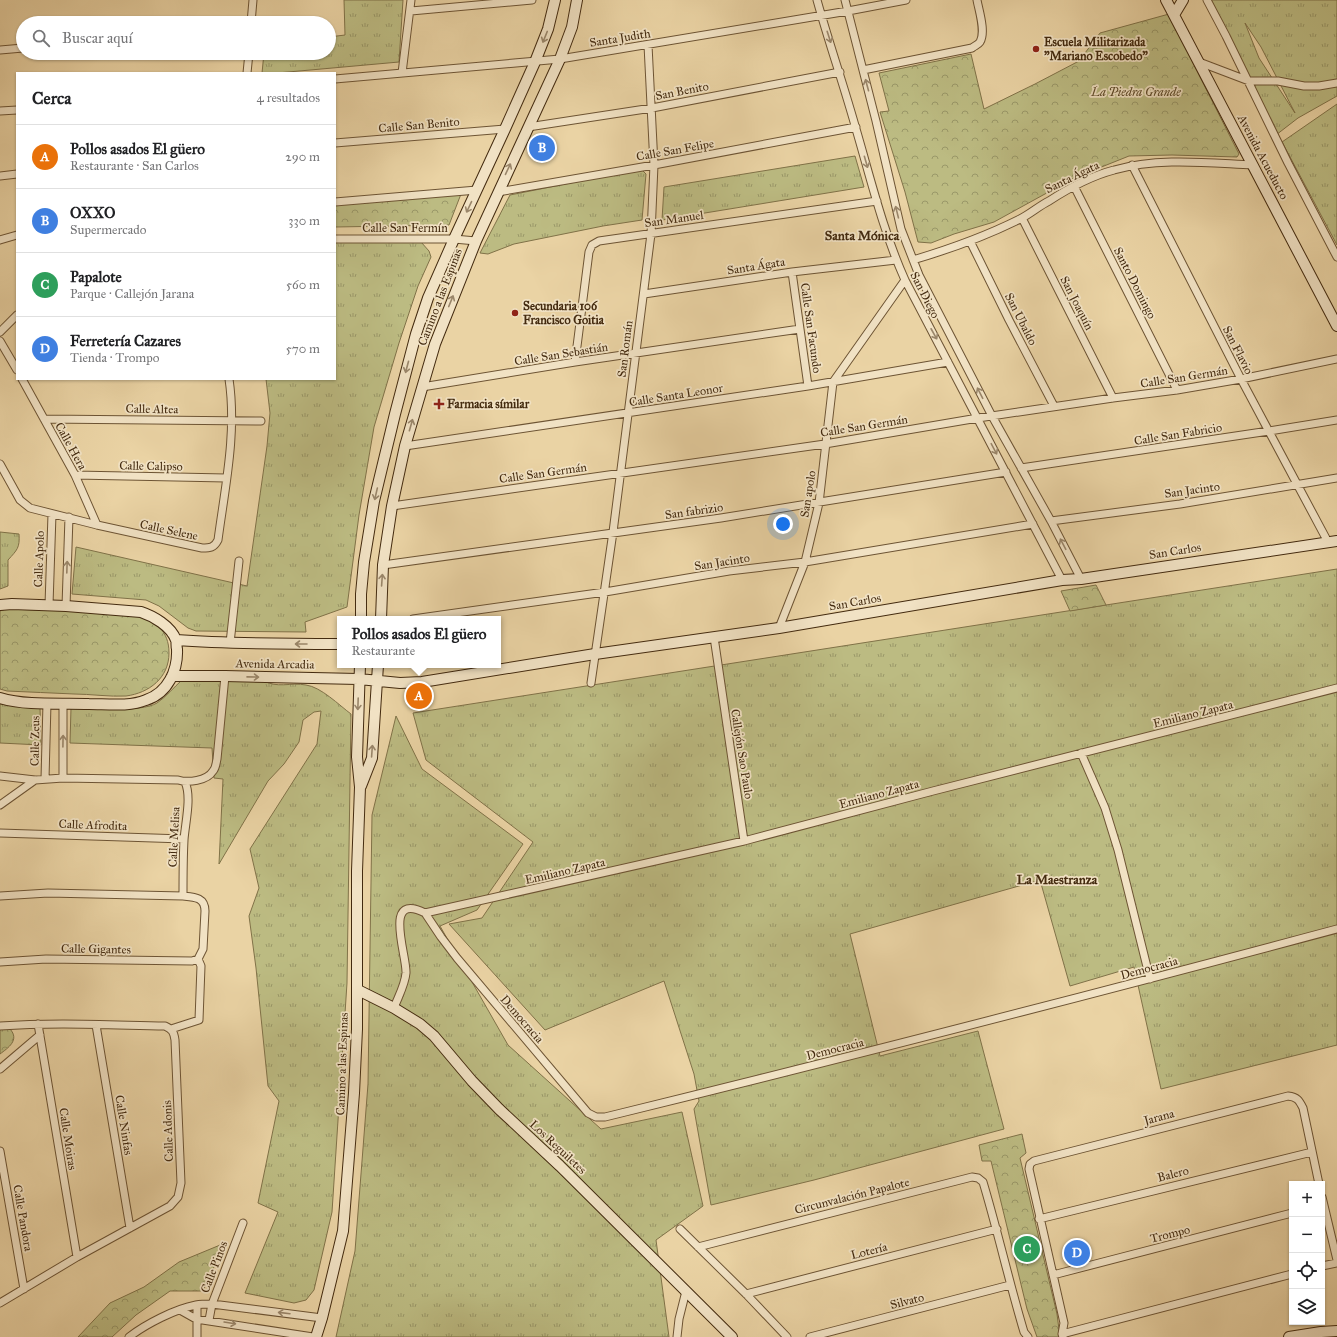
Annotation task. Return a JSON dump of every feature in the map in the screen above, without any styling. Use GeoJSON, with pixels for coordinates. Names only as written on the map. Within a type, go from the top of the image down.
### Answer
{"type":"FeatureCollection","features":[{"type":"Feature","properties":{"kind":"street"},"geometry":{"type":"LineString","coordinates":[[252,16],[253,0]]}},
{"type":"Feature","properties":{"kind":"street"},"geometry":{"type":"LineString","coordinates":[[402,73],[411,11],[411,0]]}},
{"type":"Feature","properties":{"kind":"street"},"geometry":{"type":"LineString","coordinates":[[411,11],[532,0]]}},
{"type":"Feature","properties":{"kind":"street","name":"Camino a las Espinas"},"geometry":{"type":"LineString","coordinates":[[361,616],[361,594],[374,501],[393,420],[416,334],[428,298],[535,62],[548,28],[555,0]]}},
{"type":"Feature","properties":{"kind":"street","name":"Camino a las Espinas"},"geometry":{"type":"LineString","coordinates":[[381,616],[383,565],[392,506],[405,446],[440,330],[476,241],[560,59],[572,27],[577,0]]}},
{"type":"Feature","properties":{"kind":"street","name":"San Diego"},"geometry":{"type":"LineString","coordinates":[[818,0],[885,231],[896,260],[905,280],[1062,580]]}},
{"type":"Feature","properties":{"kind":"street","name":"San Diego"},"geometry":{"type":"LineString","coordinates":[[845,0],[876,121],[901,229],[919,275],[992,416],[1081,578]]}},
{"type":"Feature","properties":{"kind":"street","name":"Santa Judith"},"geometry":{"type":"LineString","coordinates":[[336,79],[560,59],[906,0]]}},
{"type":"Feature","properties":{"kind":"street"},"geometry":{"type":"LineString","coordinates":[[863,70],[972,48],[980,42],[982,34],[982,25],[977,0]]}},
{"type":"Feature","properties":{"kind":"street","name":"Avenida Acueducto"},"geometry":{"type":"LineString","coordinates":[[1166,0],[1337,326]]}},
{"type":"Feature","properties":{"kind":"street"},"geometry":{"type":"LineString","coordinates":[[1174,15],[1183,0]]}},
{"type":"Feature","properties":{"kind":"street","name":"Avenida Acueducto"},"geometry":{"type":"LineString","coordinates":[[1206,0],[1249,81],[1288,163],[1337,257]]}},
{"type":"Feature","properties":{"kind":"street","name":"San Román"},"geometry":{"type":"LineString","coordinates":[[591,683],[605,592],[651,234],[654,165],[648,45]]}},
{"type":"Feature","properties":{"kind":"street"},"geometry":{"type":"LineString","coordinates":[[0,50],[16,49]]}},
{"type":"Feature","properties":{"kind":"street"},"geometry":{"type":"LineString","coordinates":[[247,72],[248,60]]}},
{"type":"Feature","properties":{"kind":"street"},"geometry":{"type":"LineString","coordinates":[[1199,62],[1249,81],[1278,81],[1304,86],[1319,86],[1337,83]]}},
{"type":"Feature","properties":{"kind":"street","name":"San Benito"},"geometry":{"type":"LineString","coordinates":[[528,126],[652,108],[840,72]]}},
{"type":"Feature","properties":{"kind":"street"},"geometry":{"type":"LineString","coordinates":[[0,111],[16,110]]}},
{"type":"Feature","properties":{"kind":"street","name":"Calle San Felipe"},"geometry":{"type":"LineString","coordinates":[[498,192],[654,165],[856,127]]}},
{"type":"Feature","properties":{"kind":"street","name":"Calle San Benito"},"geometry":{"type":"LineString","coordinates":[[336,143],[505,129]]}},
{"type":"Feature","properties":{"kind":"street","name":"Santa Ágata"},"geometry":{"type":"LineString","coordinates":[[913,260],[970,241],[1022,218],[1074,186],[1095,176],[1132,166],[1156,163],[1180,162],[1253,166]]}},
{"type":"Feature","properties":{"kind":"street","name":"San Flavio"},"geometry":{"type":"LineString","coordinates":[[1132,166],[1240,379],[1297,486],[1333,542]]}},
{"type":"Feature","properties":{"kind":"street"},"geometry":{"type":"LineString","coordinates":[[0,176],[16,174]]}},
{"type":"Feature","properties":{"kind":"street","name":"Santo Domingo"},"geometry":{"type":"LineString","coordinates":[[1074,186],[1177,390]]}},
{"type":"Feature","properties":{"kind":"street"},"geometry":{"type":"LineString","coordinates":[[336,202],[477,190]]}},
{"type":"Feature","properties":{"kind":"street","name":"San Manuel"},"geometry":{"type":"LineString","coordinates":[[575,362],[589,252],[592,245],[599,241],[877,201]]}},
{"type":"Feature","properties":{"kind":"street","name":"San Joaquín"},"geometry":{"type":"LineString","coordinates":[[1022,218],[1113,398]]}},
{"type":"Feature","properties":{"kind":"street"},"geometry":{"type":"LineString","coordinates":[[0,240],[16,235]]}},
{"type":"Feature","properties":{"kind":"street","name":"Calle San Fermín"},"geometry":{"type":"LineString","coordinates":[[336,239],[454,239],[476,241]]}},
{"type":"Feature","properties":{"kind":"street","name":"San Ubaldo"},"geometry":{"type":"LineString","coordinates":[[970,241],[1054,406]]}},
{"type":"Feature","properties":{"kind":"street","name":"Santa Ágata"},"geometry":{"type":"LineString","coordinates":[[644,294],[792,272],[896,260]]}},
{"type":"Feature","properties":{"kind":"street","name":"Calle San Facundo"},"geometry":{"type":"LineString","coordinates":[[792,272],[808,386]]}},
{"type":"Feature","properties":{"kind":"street"},"geometry":{"type":"LineString","coordinates":[[833,382],[905,280]]}},
{"type":"Feature","properties":{"kind":"street"},"geometry":{"type":"LineString","coordinates":[[0,332],[16,316]]}},
{"type":"Feature","properties":{"kind":"street","name":"Calle San Sebastián"},"geometry":{"type":"LineString","coordinates":[[422,387],[575,362],[800,329]]}},
{"type":"Feature","properties":{"kind":"street"},"geometry":{"type":"LineString","coordinates":[[0,342],[3,354],[15,363]]}},
{"type":"Feature","properties":{"kind":"street","name":"Calle San Germán"},"geometry":{"type":"LineString","coordinates":[[392,506],[825,444],[1054,406],[1177,390],[1337,359]]}},
{"type":"Feature","properties":{"kind":"street","name":"Calle Santa Leonor"},"geometry":{"type":"LineString","coordinates":[[405,446],[808,386],[948,362]]}},
{"type":"Feature","properties":{"kind":"street","name":"Calle Hera"},"geometry":{"type":"LineString","coordinates":[[23,380],[75,475],[97,525]]}},
{"type":"Feature","properties":{"kind":"street","name":"Calle Selene"},"geometry":{"type":"LineString","coordinates":[[0,464],[20,500],[30,508],[97,525],[202,548],[210,548],[215,546],[218,540],[231,447],[233,421],[229,380]]}},
{"type":"Feature","properties":{"kind":"street","name":"San apolo"},"geometry":{"type":"LineString","coordinates":[[778,628],[805,562],[819,503],[833,382]]}},
{"type":"Feature","properties":{"kind":"street","name":"Calle Altea"},"geometry":{"type":"LineString","coordinates":[[44,419],[261,421]]}},
{"type":"Feature","properties":{"kind":"street","name":"Calle San Fabricio"},"geometry":{"type":"LineString","coordinates":[[1021,468],[1337,420]]}},
{"type":"Feature","properties":{"kind":"street","name":"San fabrizio"},"geometry":{"type":"LineString","coordinates":[[383,565],[721,518],[1006,472]]}},
{"type":"Feature","properties":{"kind":"street","name":"Calle Calipso"},"geometry":{"type":"LineString","coordinates":[[75,475],[226,478]]}},
{"type":"Feature","properties":{"kind":"street","name":"San Jacinto"},"geometry":{"type":"LineString","coordinates":[[1050,521],[1180,504],[1297,486],[1337,478]]}},
{"type":"Feature","properties":{"kind":"street","name":"Calle Apolo"},"geometry":{"type":"LineString","coordinates":[[49,605],[52,514]]}},
{"type":"Feature","properties":{"kind":"street"},"geometry":{"type":"LineString","coordinates":[[66,606],[68,517]]}},
{"type":"Feature","properties":{"kind":"street","name":"San Jacinto"},"geometry":{"type":"LineString","coordinates":[[434,616],[605,592],[729,571],[805,562],[1033,524]]}},
{"type":"Feature","properties":{"kind":"street","name":"San Carlos"},"geometry":{"type":"LineString","coordinates":[[377,682],[422,682],[595,654],[778,628],[1062,580],[1333,542]]}},
{"type":"Feature","properties":{"kind":"street"},"geometry":{"type":"LineString","coordinates":[[230,643],[239,561]]}},
{"type":"Feature","properties":{"kind":"street"},"geometry":{"type":"LineString","coordinates":[[0,606],[12,604],[49,605],[141,612],[152,616],[161,622],[169,629],[176,640],[176,664],[172,676],[166,686],[155,697],[144,701],[130,704],[46,703],[19,702],[0,698]]}},
{"type":"Feature","properties":{"kind":"street","name":"Callejón Sao Paulo"},"geometry":{"type":"LineString","coordinates":[[714,637],[744,841]]}},
{"type":"Feature","properties":{"kind":"street","name":"Avenida Arcadia"},"geometry":{"type":"LineString","coordinates":[[176,640],[230,643],[337,644]]}},
{"type":"Feature","properties":{"kind":"street","name":"Camino a las Espinas"},"geometry":{"type":"LineString","coordinates":[[316,1337],[343,1231],[354,1093],[358,990],[357,871],[360,788],[357,757],[360,668]]}},
{"type":"Feature","properties":{"kind":"street","name":"Camino a las Espinas"},"geometry":{"type":"LineString","coordinates":[[360,788],[372,758],[378,668]]}},
{"type":"Feature","properties":{"kind":"street","name":"Avenida Arcadia"},"geometry":{"type":"LineString","coordinates":[[172,676],[225,676],[359,680],[377,682]]}},
{"type":"Feature","properties":{"kind":"street"},"geometry":{"type":"LineString","coordinates":[[0,776],[35,780],[63,778],[178,780],[185,782],[204,778],[210,775],[214,770],[217,759],[225,676]]}},
{"type":"Feature","properties":{"kind":"street","name":"Emiliano Zapata"},"geometry":{"type":"LineString","coordinates":[[394,1008],[405,980],[406,972],[404,949],[399,929],[400,917],[402,913],[407,910],[419,910],[425,913],[592,877],[744,841],[933,790],[1337,688]]}},
{"type":"Feature","properties":{"kind":"street","name":"Calle Zeus"},"geometry":{"type":"LineString","coordinates":[[45,779],[46,703]]}},
{"type":"Feature","properties":{"kind":"street"},"geometry":{"type":"LineString","coordinates":[[63,703],[63,778]]}},
{"type":"Feature","properties":{"kind":"street"},"geometry":{"type":"LineString","coordinates":[[1081,753],[1104,808],[1118,850],[1150,979]]}},
{"type":"Feature","properties":{"kind":"street","name":"Calle Zeus"},"geometry":{"type":"LineString","coordinates":[[0,805],[35,780]]}},
{"type":"Feature","properties":{"kind":"street","name":"Calle Melisa"},"geometry":{"type":"LineString","coordinates":[[183,896],[184,839],[188,798],[185,782]]}},
{"type":"Feature","properties":{"kind":"street","name":"Calle Afrodita"},"geometry":{"type":"LineString","coordinates":[[0,833],[184,839]]}},
{"type":"Feature","properties":{"kind":"street"},"geometry":{"type":"LineString","coordinates":[[0,896],[48,893],[183,896],[198,898],[205,906],[203,949],[195,960],[201,966],[199,1020],[171,1029],[165,1026],[38,1024],[0,1026]]}},
{"type":"Feature","properties":{"kind":"street","name":"Democracia"},"geometry":{"type":"LineString","coordinates":[[425,913],[441,938],[487,994],[588,1113],[596,1117],[611,1116],[861,1054],[1337,929]]}},
{"type":"Feature","properties":{"kind":"street","name":"Calle Gigantes"},"geometry":{"type":"LineString","coordinates":[[0,962],[46,959],[195,960]]}},
{"type":"Feature","properties":{"kind":"street","name":"Los Reguiletes"},"geometry":{"type":"LineString","coordinates":[[358,990],[394,1008],[420,1024],[434,1036],[498,1109],[560,1166],[732,1337]]}},
{"type":"Feature","properties":{"kind":"street","name":"Calle Moiras"},"geometry":{"type":"LineString","coordinates":[[38,1024],[77,1257]]}},
{"type":"Feature","properties":{"kind":"street","name":"Calle Ninfas"},"geometry":{"type":"LineString","coordinates":[[96,1025],[130,1228]]}},
{"type":"Feature","properties":{"kind":"street","name":"Calle Adonis"},"geometry":{"type":"LineString","coordinates":[[0,1303],[77,1257],[170,1206],[178,1197],[181,1183],[176,1047],[174,1033],[171,1029]]}},
{"type":"Feature","properties":{"kind":"street"},"geometry":{"type":"LineString","coordinates":[[0,1069],[40,1035]]}},
{"type":"Feature","properties":{"kind":"street","name":"Jarana"},"geometry":{"type":"LineString","coordinates":[[1039,1219],[1029,1169],[1030,1164],[1034,1161],[1280,1097],[1295,1097],[1300,1101],[1312,1152]]}},
{"type":"Feature","properties":{"kind":"street","name":"Calle Pandora"},"geometry":{"type":"LineString","coordinates":[[0,1151],[24,1289]]}},
{"type":"Feature","properties":{"kind":"street"},"geometry":{"type":"LineString","coordinates":[[1312,1152],[1318,1181]]}},
{"type":"Feature","properties":{"kind":"street","name":"Balero"},"geometry":{"type":"LineString","coordinates":[[1039,1219],[1312,1152]]}},
{"type":"Feature","properties":{"kind":"street","name":"Circunvalación Papalote"},"geometry":{"type":"LineString","coordinates":[[698,1247],[972,1177],[978,1178],[983,1182],[997,1229],[1010,1285],[1025,1335]]}},
{"type":"Feature","properties":{"kind":"street"},"geometry":{"type":"LineString","coordinates":[[1325,1213],[1337,1261],[1325,1265]]}},
{"type":"Feature","properties":{"kind":"street","name":"Trompo"},"geometry":{"type":"LineString","coordinates":[[1053,1275],[1289,1214]]}},
{"type":"Feature","properties":{"kind":"street"},"geometry":{"type":"LineString","coordinates":[[1039,1219],[1064,1322],[1072,1334]]}},
{"type":"Feature","properties":{"kind":"street","name":"Calle Pinos"},"geometry":{"type":"LineString","coordinates":[[209,1320],[212,1304],[243,1223]]}},
{"type":"Feature","properties":{"kind":"street"},"geometry":{"type":"LineString","coordinates":[[680,1229],[787,1337]]}},
{"type":"Feature","properties":{"kind":"street","name":"Lotería"},"geometry":{"type":"LineString","coordinates":[[746,1294],[997,1229]]}},
{"type":"Feature","properties":{"kind":"street"},"geometry":{"type":"LineString","coordinates":[[1064,1322],[1062,1335],[1072,1334],[1289,1275]]}},
{"type":"Feature","properties":{"kind":"street","name":"Silvato"},"geometry":{"type":"LineString","coordinates":[[810,1337],[1010,1285]]}},
{"type":"Feature","properties":{"kind":"street"},"geometry":{"type":"LineString","coordinates":[[677,1337],[679,1319],[686,1291]]}},
{"type":"Feature","properties":{"kind":"street"},"geometry":{"type":"LineString","coordinates":[[129,1337],[139,1333],[154,1321],[180,1310],[197,1305],[212,1304],[322,1318]]}},
{"type":"Feature","properties":{"kind":"street","name":"Calle Pinos"},"geometry":{"type":"LineString","coordinates":[[197,1305],[197,1337]]}},
{"type":"Feature","properties":{"kind":"street"},"geometry":{"type":"LineString","coordinates":[[180,1310],[196,1319],[313,1337]]}},
{"type":"Feature","properties":{"kind":"street"},"geometry":{"type":"LineString","coordinates":[[1290,1337],[1337,1331]]}},
{"type":"Feature","properties":{"kind":"green space"},"geometry":{"type":"Polygon","coordinates":[[[344,0],[403,0],[399,62],[288,72],[262,72],[263,60],[336,60],[336,36],[345,35],[344,0]]]}},
{"type":"Feature","properties":{"kind":"green space"},"geometry":{"type":"Polygon","coordinates":[[[1207,0],[1337,0],[1337,96],[1298,118],[1276,135],[1207,0]],[[1245,23],[1259,58],[1295,113],[1261,47],[1245,23]]]}},
{"type":"Feature","properties":{"kind":"green space","name":"La Piedra Grande"},"geometry":{"type":"Polygon","coordinates":[[[1169,14],[1239,154],[1237,157],[1172,155],[1129,156],[1074,178],[994,222],[954,234],[931,243],[918,242],[905,192],[880,112],[889,111],[879,73],[971,54],[984,109],[1079,61],[1100,33],[1169,14]]]}},
{"type":"Feature","properties":{"kind":"green space"},"geometry":{"type":"Polygon","coordinates":[[[1337,104],[1337,245],[1282,142],[1337,104]]]}},
{"type":"Feature","properties":{"kind":"green space"},"geometry":{"type":"Polygon","coordinates":[[[855,156],[864,187],[662,220],[664,187],[855,156]]]}},
{"type":"Feature","properties":{"kind":"green space"},"geometry":{"type":"Polygon","coordinates":[[[641,169],[646,174],[642,220],[603,226],[514,244],[488,254],[480,253],[510,195],[641,169]]]}},
{"type":"Feature","properties":{"kind":"green space"},"geometry":{"type":"Polygon","coordinates":[[[461,194],[449,225],[336,227],[336,205],[461,194]]]}},
{"type":"Feature","properties":{"kind":"green space"},"geometry":{"type":"Polygon","coordinates":[[[336,241],[421,242],[429,251],[431,257],[418,286],[374,427],[359,515],[347,607],[305,622],[306,632],[196,631],[188,628],[159,606],[146,600],[72,594],[76,547],[247,586],[267,446],[270,413],[266,380],[336,380],[336,241]]]}},
{"type":"Feature","properties":{"kind":"green space"},"geometry":{"type":"Polygon","coordinates":[[[0,532],[19,534],[19,543],[14,554],[8,560],[8,586],[0,589],[0,532]]]}},
{"type":"Feature","properties":{"kind":"green space"},"geometry":{"type":"Polygon","coordinates":[[[1337,569],[1337,1045],[1161,1089],[1134,967],[1070,986],[1040,880],[850,934],[880,1056],[978,1031],[1004,1129],[814,1180],[711,1205],[694,1109],[699,1101],[694,1074],[664,981],[545,1030],[449,924],[482,918],[533,842],[426,760],[413,713],[1337,569]]]}},
{"type":"Feature","properties":{"kind":"green space"},"geometry":{"type":"Polygon","coordinates":[[[1096,585],[1106,605],[1070,611],[1061,591],[1096,585]]]}},
{"type":"Feature","properties":{"kind":"green space"},"geometry":{"type":"Polygon","coordinates":[[[6,609],[137,613],[150,620],[160,628],[167,638],[169,653],[166,670],[150,688],[142,692],[126,696],[7,691],[0,689],[0,611],[6,609]]]}},
{"type":"Feature","properties":{"kind":"green space"},"geometry":{"type":"Polygon","coordinates":[[[182,680],[263,680],[268,683],[278,685],[300,684],[312,686],[324,693],[351,714],[347,983],[332,1212],[314,1290],[306,1300],[294,1303],[245,1293],[278,1212],[258,1203],[279,1101],[268,1086],[249,916],[259,888],[250,849],[317,744],[321,711],[314,712],[303,720],[299,742],[284,764],[268,781],[219,864],[223,779],[214,778],[212,748],[70,743],[71,708],[128,709],[149,706],[160,701],[182,680]]]}},
{"type":"Feature","properties":{"kind":"green space"},"geometry":{"type":"Polygon","coordinates":[[[0,704],[40,707],[41,745],[0,743],[0,704]]]}},
{"type":"Feature","properties":{"kind":"green space"},"geometry":{"type":"Polygon","coordinates":[[[396,716],[422,769],[523,844],[477,910],[440,926],[508,1045],[601,1129],[682,1112],[703,1206],[656,1240],[669,1337],[336,1337],[355,1251],[368,1084],[372,815],[396,716]]]}},
{"type":"Feature","properties":{"kind":"green space"},"geometry":{"type":"Polygon","coordinates":[[[0,1029],[10,1029],[14,1037],[12,1043],[0,1054],[0,1029]]]}},
{"type":"Feature","properties":{"kind":"green space"},"geometry":{"type":"Polygon","coordinates":[[[1022,1134],[1026,1153],[1020,1158],[1057,1314],[1060,1337],[1037,1337],[1027,1309],[991,1161],[982,1161],[979,1145],[1022,1134]]]}},
{"type":"Feature","properties":{"kind":"green space"},"geometry":{"type":"Polygon","coordinates":[[[225,1243],[203,1291],[170,1291],[136,1315],[112,1337],[78,1337],[110,1303],[144,1287],[179,1262],[225,1243]]]}},
{"type":"Feature","properties":{"kind":"place","name":"Escuela Militarizada \"Mariano Escobedo\""},"geometry":{"type":"Point","coordinates":[1036,49]}},
{"type":"Feature","properties":{"kind":"place","name":"OXXO"},"geometry":{"type":"Point","coordinates":[542,148]}},
{"type":"Feature","properties":{"kind":"place","name":"Secundaria 106 Francisco Goitia"},"geometry":{"type":"Point","coordinates":[515,313]}},
{"type":"Feature","properties":{"kind":"place","name":"Farmacia símilar"},"geometry":{"type":"Point","coordinates":[439,404]}},
{"type":"Feature","properties":{"kind":"place","name":"Pollos asados El güero"},"geometry":{"type":"Point","coordinates":[419,696]}},
{"type":"Feature","properties":{"kind":"place","name":"Papalote"},"geometry":{"type":"Point","coordinates":[1027,1249]}},
{"type":"Feature","properties":{"kind":"place","name":"Ferretería Cazares"},"geometry":{"type":"Point","coordinates":[1077,1253]}},
{"type":"Feature","properties":{"kind":"district","name":"Santa Mónica"},"geometry":{"type":"Point","coordinates":[862,235]}},
{"type":"Feature","properties":{"kind":"district","name":"La Maestranza"},"geometry":{"type":"Point","coordinates":[1057,879]}}]}
